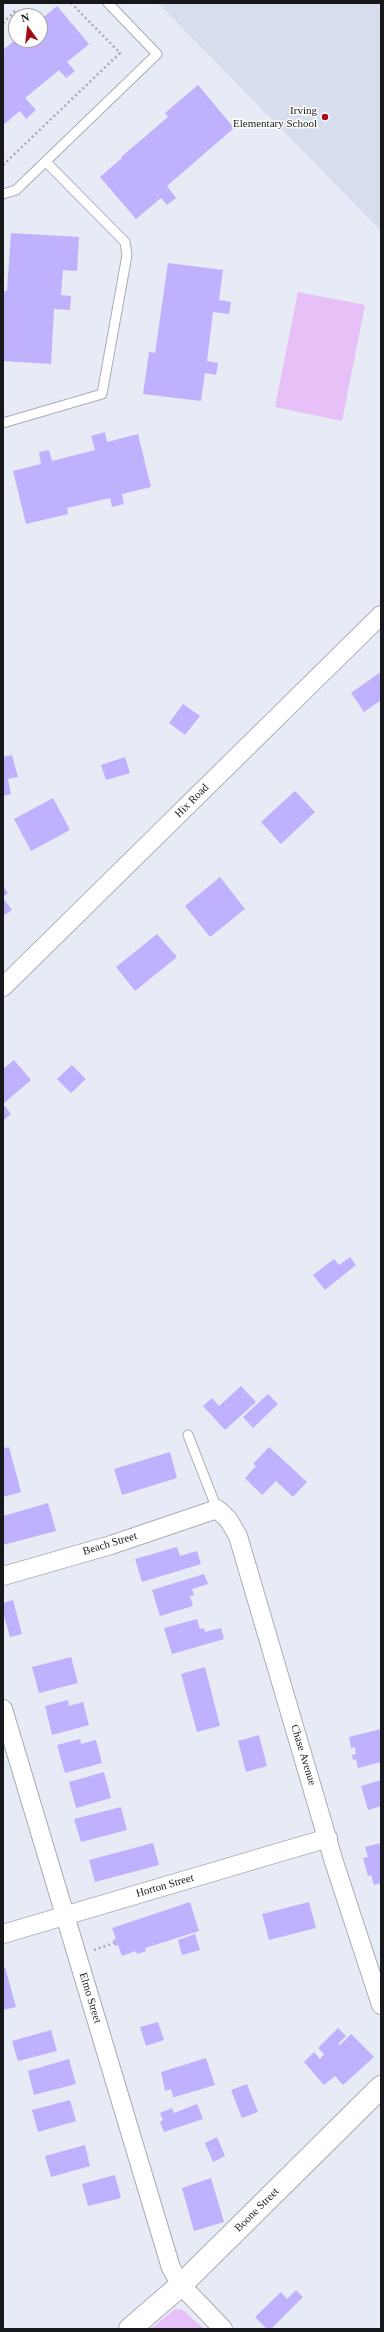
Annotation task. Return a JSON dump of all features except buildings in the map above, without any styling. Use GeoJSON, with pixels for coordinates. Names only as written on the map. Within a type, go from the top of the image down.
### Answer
{"type":"FeatureCollection","features":[{"type":"Feature","properties":{"kind":"street","name":"Hix Road"},"geometry":{"type":"LineString","coordinates":[[3,987],[381,615]]}},
{"type":"Feature","properties":{"kind":"street","name":"Beach Street"},"geometry":{"type":"LineString","coordinates":[[3,1576],[112,1545],[216,1509]]}},
{"type":"Feature","properties":{"kind":"street","name":"Chase Avenue"},"geometry":{"type":"LineString","coordinates":[[216,1509],[228,1519],[238,1536],[328,1838],[381,2005]]}},
{"type":"Feature","properties":{"kind":"street","name":"Elmo Street"},"geometry":{"type":"LineString","coordinates":[[3,1709],[171,2268],[181,2285],[223,2329]]}},
{"type":"Feature","properties":{"kind":"street","name":"Horton Street"},"geometry":{"type":"LineString","coordinates":[[3,1934],[328,1838]]}},
{"type":"Feature","properties":{"kind":"street","name":"Boone Street"},"geometry":{"type":"LineString","coordinates":[[130,2329],[181,2285],[378,2096]]}},
{"type":"Feature","properties":{"kind":"lane"},"geometry":{"type":"LineString","coordinates":[[3,194],[16,190],[157,54],[108,3]]}},
{"type":"Feature","properties":{"kind":"lane"},"geometry":{"type":"LineString","coordinates":[[3,423],[102,394],[127,255],[125,242],[46,162]]}},
{"type":"Feature","properties":{"kind":"lane"},"geometry":{"type":"LineString","coordinates":[[188,1435],[216,1509]]}},
{"type":"Feature","properties":{"kind":"path"},"geometry":{"type":"LineString","coordinates":[[3,165],[120,53],[71,3]]}},
{"type":"Feature","properties":{"kind":"path"},"geometry":{"type":"LineString","coordinates":[[91,1951],[114,1944]]}},
{"type":"Feature","properties":{"kind":"shaded area","name":"Irving Elementary School"},"geometry":{"type":"Polygon","coordinates":[[[158,3],[381,3],[381,231],[158,3]]]}},
{"type":"Feature","properties":{"kind":"shaded area"},"geometry":{"type":"Polygon","coordinates":[[[298,292],[365,305],[342,421],[275,407],[298,292]]]}},
{"type":"Feature","properties":{"kind":"shaded area"},"geometry":{"type":"Polygon","coordinates":[[[175,2309],[183,2310],[204,2329],[151,2329],[175,2309]]]}},
{"type":"Feature","properties":{"kind":"place","name":"Irving Elementary School"},"geometry":{"type":"Point","coordinates":[325,117]}}]}
